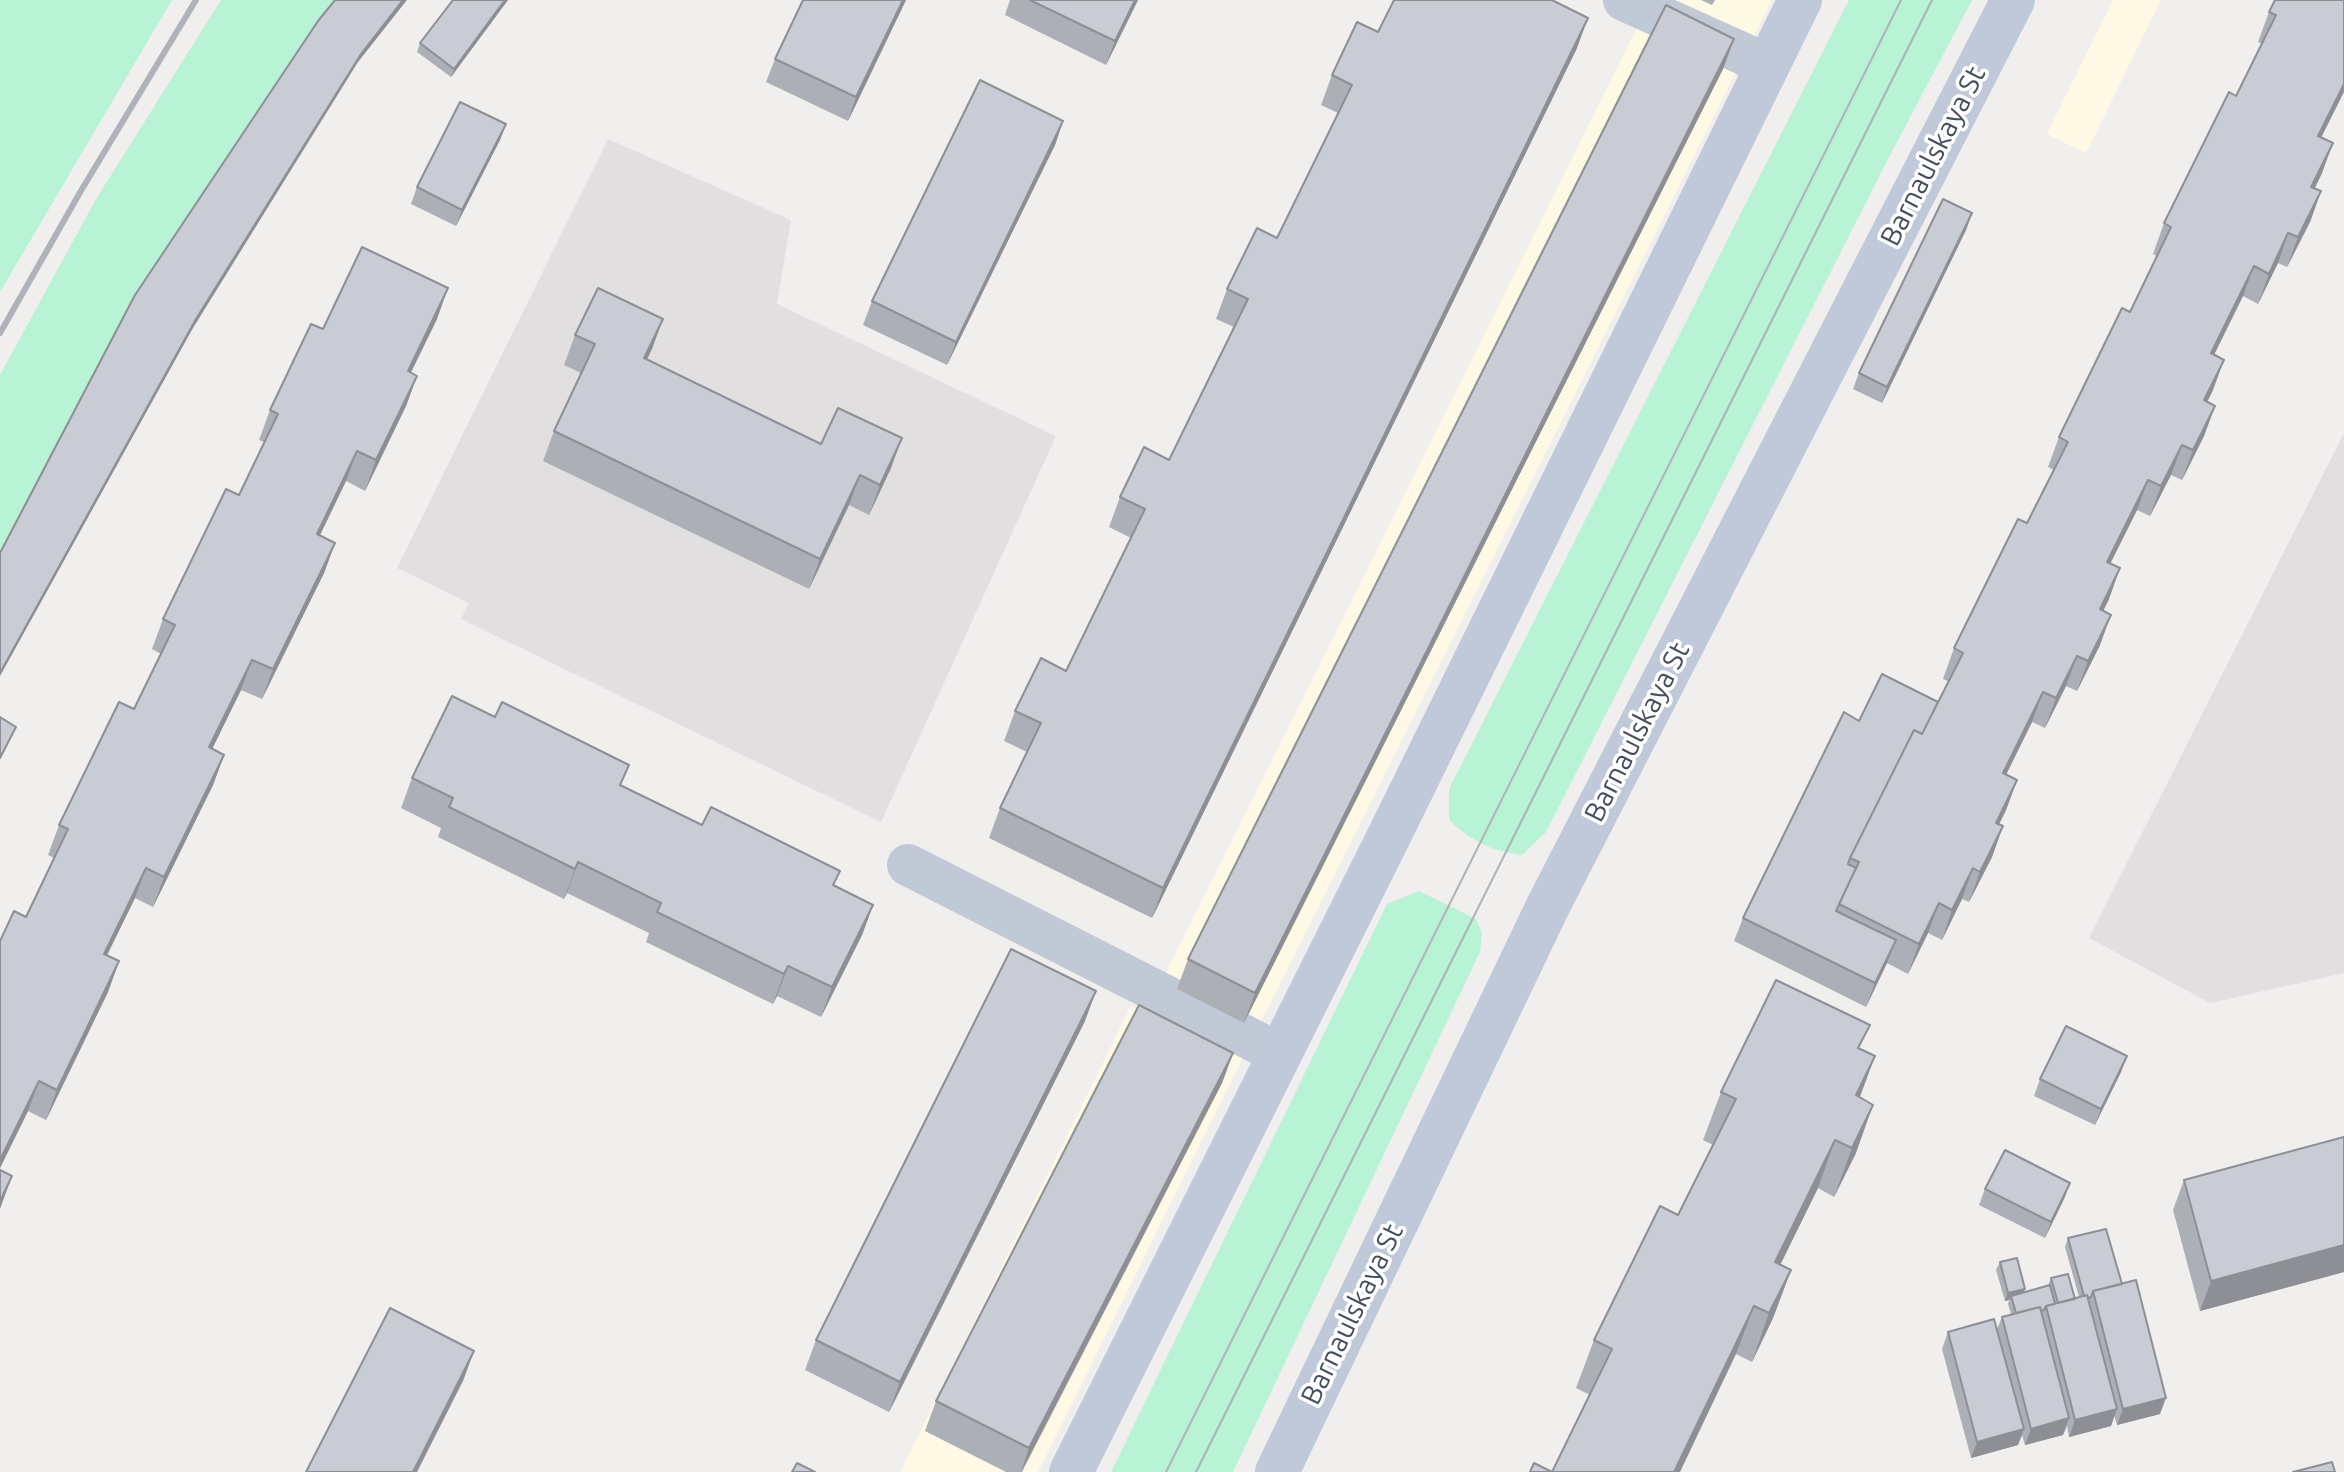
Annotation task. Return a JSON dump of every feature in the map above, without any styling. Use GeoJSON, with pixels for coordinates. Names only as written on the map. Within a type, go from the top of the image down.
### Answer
{"type":"FeatureCollection","features":[{"type":"Feature","properties":{"kind":"street"},"geometry":{"type":"LineString","coordinates":[[1624,0],[1768,65]]}},
{"type":"Feature","properties":{"kind":"street"},"geometry":{"type":"LineString","coordinates":[[1071,1472],[1800,0]]}},
{"type":"Feature","properties":{"kind":"street","name":"Barnaulskaya St"},"geometry":{"type":"LineString","coordinates":[[1277,1472],[1548,906],[2013,0]]}},
{"type":"Feature","properties":{"kind":"street"},"geometry":{"type":"LineString","coordinates":[[908,865],[1280,1054]]}},
{"type":"Feature","properties":{"kind":"shaded area"},"geometry":{"type":"Polygon","coordinates":[[[1651,0],[1772,0],[1038,1472],[900,1472],[1131,1006],[1146,1013],[1651,0]]]}},
{"type":"Feature","properties":{"kind":"shaded area"},"geometry":{"type":"Polygon","coordinates":[[[2113,0],[2161,0],[2086,153],[2047,134],[2113,0]]]}},
{"type":"Feature","properties":{"kind":"shaded area"},"geometry":{"type":"Polygon","coordinates":[[[608,139],[791,220],[777,304],[1056,436],[881,822],[461,619],[469,603],[397,568],[608,139]]]}},
{"type":"Feature","properties":{"kind":"shaded area"},"geometry":{"type":"Polygon","coordinates":[[[2344,433],[2344,973],[2210,1003],[2089,938],[2344,433]]]}},
{"type":"Feature","properties":{"kind":"green space"},"geometry":{"type":"Polygon","coordinates":[[[0,0],[172,0],[0,292],[0,0]]]}},
{"type":"Feature","properties":{"kind":"green space"},"geometry":{"type":"Polygon","coordinates":[[[221,0],[338,0],[0,556],[0,375],[96,199],[221,0]]]}},
{"type":"Feature","properties":{"kind":"green space"},"geometry":{"type":"Polygon","coordinates":[[[1849,0],[1972,0],[1546,832],[1522,855],[1482,844],[1449,820],[1449,789],[1849,0]]]}},
{"type":"Feature","properties":{"kind":"green space"},"geometry":{"type":"Polygon","coordinates":[[[1419,891],[1476,919],[1482,933],[1480,952],[1233,1472],[1111,1472],[1387,904],[1419,891]]]}},
{"type":"Feature","properties":{"kind":"building"},"geometry":{"type":"Polygon","coordinates":[[[335,0],[403,0],[361,54],[196,319],[0,673],[0,553],[135,295],[335,0]]]}},
{"type":"Feature","properties":{"kind":"building"},"geometry":{"type":"Polygon","coordinates":[[[453,0],[505,0],[454,69],[420,43],[453,0]]]}},
{"type":"Feature","properties":{"kind":"building"},"geometry":{"type":"Polygon","coordinates":[[[803,0],[903,0],[856,97],[775,59],[803,0]]]}},
{"type":"Feature","properties":{"kind":"building"},"geometry":{"type":"Polygon","coordinates":[[[1030,0],[1135,0],[1115,41],[1030,0]]]}},
{"type":"Feature","properties":{"kind":"building"},"geometry":{"type":"Polygon","coordinates":[[[1394,0],[1552,0],[1588,18],[1163,888],[1000,808],[1041,723],[1015,711],[1041,658],[1066,671],[1145,509],[1120,497],[1144,447],[1169,460],[1248,299],[1227,289],[1257,228],[1277,238],[1352,85],[1332,75],[1357,22],[1378,32],[1394,0]]]}},
{"type":"Feature","properties":{"kind":"building"},"geometry":{"type":"Polygon","coordinates":[[[2275,0],[2344,0],[2344,84],[2318,136],[2333,143],[2311,187],[2321,191],[2298,237],[2288,233],[2269,274],[2254,266],[2211,353],[2224,360],[2204,400],[2215,406],[2193,450],[2182,445],[2161,486],[2148,480],[2107,562],[2120,568],[2100,609],[2111,615],[2088,661],[2077,656],[2056,698],[2043,692],[2003,773],[2017,780],[1996,823],[2003,826],[1980,872],[1973,868],[1952,910],[1939,903],[1919,944],[1839,904],[1859,862],[1850,858],[1914,730],[1922,734],[1963,653],[1954,648],[2018,519],[2027,523],[2068,442],[2059,437],[2122,308],[2130,312],[2171,227],[2164,223],[2229,92],[2236,96],[2276,15],[2269,12],[2275,0]]]}},
{"type":"Feature","properties":{"kind":"building"},"geometry":{"type":"Polygon","coordinates":[[[1666,5],[1734,39],[1255,993],[1188,959],[1666,5]]]}},
{"type":"Feature","properties":{"kind":"building"},"geometry":{"type":"Polygon","coordinates":[[[980,80],[1063,121],[956,342],[872,301],[980,80]]]}},
{"type":"Feature","properties":{"kind":"building"},"geometry":{"type":"Polygon","coordinates":[[[460,102],[506,124],[462,210],[417,187],[460,102]]]}},
{"type":"Feature","properties":{"kind":"building"},"geometry":{"type":"Polygon","coordinates":[[[1943,199],[1972,213],[1887,387],[1859,373],[1943,199]]]}},
{"type":"Feature","properties":{"kind":"building"},"geometry":{"type":"Polygon","coordinates":[[[362,247],[448,288],[408,371],[417,376],[376,460],[357,451],[317,534],[335,543],[273,669],[252,660],[209,747],[224,755],[164,877],[146,868],[104,954],[119,961],[57,1090],[39,1081],[0,1160],[0,941],[14,911],[26,917],[68,829],[59,825],[119,702],[134,709],[175,625],[163,619],[226,489],[239,495],[278,414],[270,410],[311,324],[323,329],[362,247]]]}},
{"type":"Feature","properties":{"kind":"building"},"geometry":{"type":"Polygon","coordinates":[[[598,288],[663,319],[644,358],[821,444],[838,408],[902,438],[880,485],[860,475],[820,559],[554,431],[595,344],[575,335],[598,288]]]}},
{"type":"Feature","properties":{"kind":"building"},"geometry":{"type":"Polygon","coordinates":[[[1882,674],[1938,702],[1922,734],[1914,730],[1850,858],[1848,864],[1856,868],[1836,911],[1896,940],[1875,983],[1743,918],[1844,712],[1859,721],[1882,674]]]}},
{"type":"Feature","properties":{"kind":"building"},"geometry":{"type":"Polygon","coordinates":[[[452,696],[495,717],[502,702],[629,765],[620,785],[702,825],[711,807],[840,871],[833,885],[873,905],[832,987],[788,966],[784,974],[657,912],[661,903],[578,862],[575,869],[449,807],[453,798],[412,778],[452,696]]]}},
{"type":"Feature","properties":{"kind":"building"},"geometry":{"type":"Polygon","coordinates":[[[0,717],[16,727],[0,758],[0,717]]]}},
{"type":"Feature","properties":{"kind":"building"},"geometry":{"type":"Polygon","coordinates":[[[1011,949],[1096,991],[900,1382],[816,1340],[1011,949]]]}},
{"type":"Feature","properties":{"kind":"building"},"geometry":{"type":"Polygon","coordinates":[[[1776,980],[1870,1025],[1858,1048],[1875,1056],[1856,1095],[1873,1105],[1852,1148],[1835,1140],[1775,1262],[1791,1270],[1769,1313],[1754,1306],[1674,1472],[1552,1472],[1612,1349],[1594,1340],[1660,1206],[1678,1215],[1736,1099],[1721,1092],[1776,980]]]}},
{"type":"Feature","properties":{"kind":"building"},"geometry":{"type":"Polygon","coordinates":[[[1139,1005],[1233,1053],[1029,1448],[936,1401],[1139,1005]]]}},
{"type":"Feature","properties":{"kind":"building"},"geometry":{"type":"Polygon","coordinates":[[[2066,1026],[2127,1056],[2101,1109],[2040,1079],[2066,1026]]]}},
{"type":"Feature","properties":{"kind":"building"},"geometry":{"type":"Polygon","coordinates":[[[2344,1137],[2344,1245],[2211,1281],[2184,1180],[2344,1137]]]}},
{"type":"Feature","properties":{"kind":"building"},"geometry":{"type":"Polygon","coordinates":[[[2005,1150],[2070,1183],[2051,1222],[1985,1189],[2005,1150]]]}},
{"type":"Feature","properties":{"kind":"building"},"geometry":{"type":"Polygon","coordinates":[[[0,1170],[12,1176],[0,1201],[0,1170]]]}},
{"type":"Feature","properties":{"kind":"building"},"geometry":{"type":"Polygon","coordinates":[[[2106,1229],[2122,1284],[2093,1291],[2088,1298],[2084,1296],[2068,1238],[2106,1229]]]}},
{"type":"Feature","properties":{"kind":"building"},"geometry":{"type":"Polygon","coordinates":[[[2017,1258],[2025,1289],[2008,1293],[2000,1262],[2017,1258]]]}},
{"type":"Feature","properties":{"kind":"building"},"geometry":{"type":"Polygon","coordinates":[[[2068,1274],[2075,1299],[2058,1303],[2051,1278],[2068,1274]]]}},
{"type":"Feature","properties":{"kind":"building"},"geometry":{"type":"Polygon","coordinates":[[[2136,1280],[2166,1398],[2123,1409],[2093,1291],[2136,1280]]]}},
{"type":"Feature","properties":{"kind":"building"},"geometry":{"type":"Polygon","coordinates":[[[2050,1285],[2055,1304],[2041,1311],[2040,1307],[2016,1313],[2011,1296],[2050,1285]]]}},
{"type":"Feature","properties":{"kind":"building"},"geometry":{"type":"Polygon","coordinates":[[[2087,1295],[2117,1409],[2075,1420],[2046,1306],[2087,1295]]]}},
{"type":"Feature","properties":{"kind":"building"},"geometry":{"type":"Polygon","coordinates":[[[2040,1307],[2069,1418],[2031,1429],[2002,1317],[2040,1307]]]}},
{"type":"Feature","properties":{"kind":"building"},"geometry":{"type":"Polygon","coordinates":[[[390,1308],[474,1351],[413,1472],[306,1472],[390,1308]]]}},
{"type":"Feature","properties":{"kind":"building"},"geometry":{"type":"Polygon","coordinates":[[[1994,1319],[2024,1429],[1977,1442],[1948,1332],[1994,1319]]]}},
{"type":"Feature","properties":{"kind":"building"},"geometry":{"type":"Polygon","coordinates":[[[2332,1462],[2335,1472],[2293,1472],[2332,1462]]]}},
{"type":"Feature","properties":{"kind":"building"},"geometry":{"type":"Polygon","coordinates":[[[797,1463],[815,1472],[792,1472],[797,1463]]]}},
{"type":"Feature","properties":{"kind":"building"},"geometry":{"type":"Polygon","coordinates":[[[1534,1463],[1552,1472],[1530,1472],[1534,1463]]]}},
{"type":"Feature","properties":{"kind":"tram line"},"geometry":{"type":"LineString","coordinates":[[1166,1472],[1901,0]]}},
{"type":"Feature","properties":{"kind":"tram line"},"geometry":{"type":"LineString","coordinates":[[1196,1472],[1932,0]]}},
{"type":"Feature","properties":{"kind":"railway"},"geometry":{"type":"LineString","coordinates":[[0,333],[196,0]]}}]}
